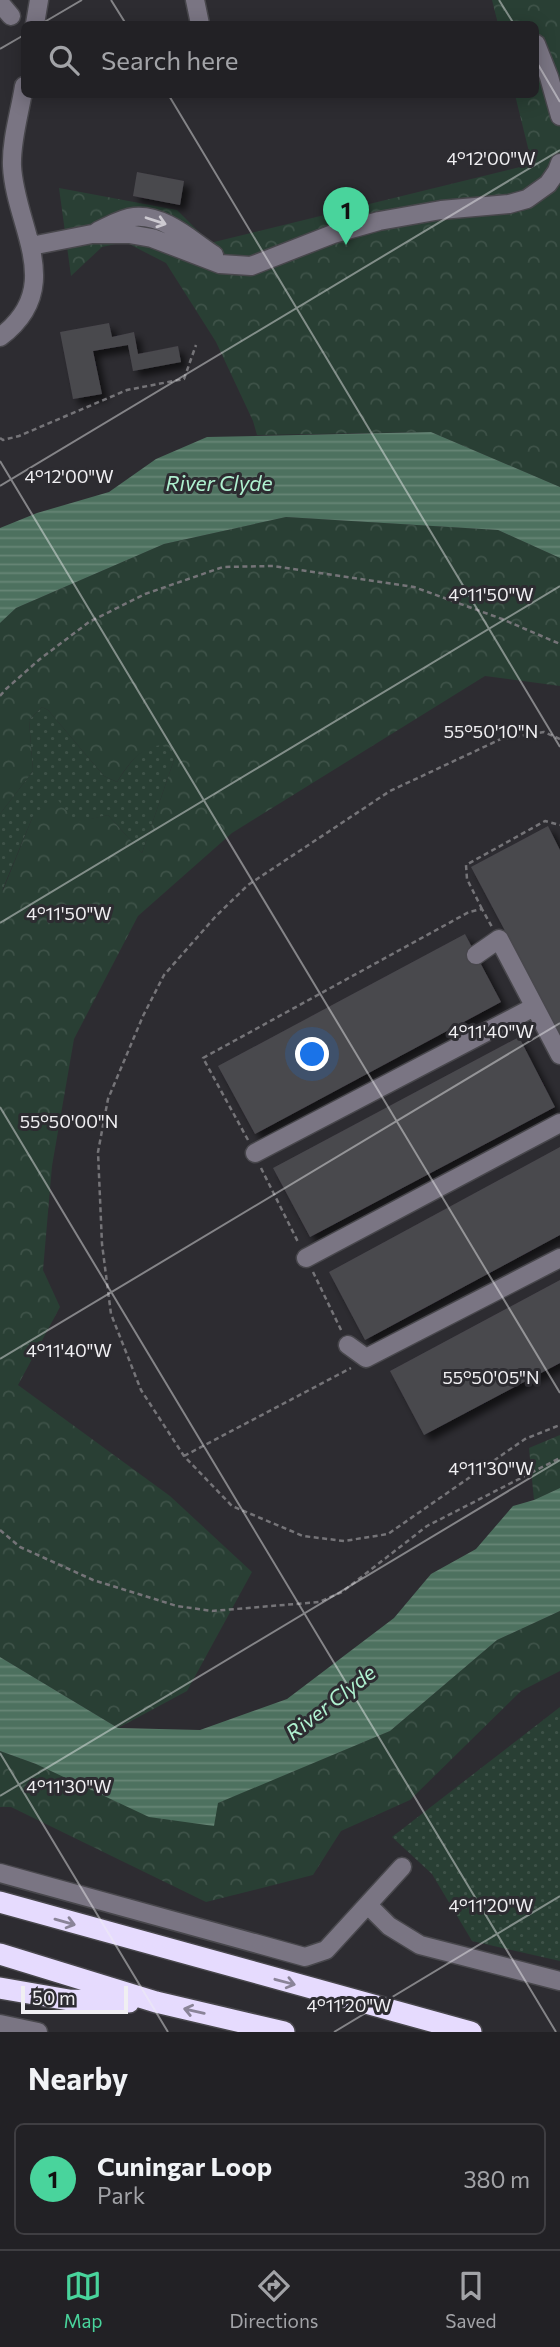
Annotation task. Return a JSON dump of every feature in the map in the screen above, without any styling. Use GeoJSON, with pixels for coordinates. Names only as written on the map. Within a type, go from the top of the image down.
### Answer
{"type":"FeatureCollection","features":[{"type":"Feature","properties":{"kind":"highway"},"geometry":{"type":"LineString","coordinates":[[0,1902],[471,2032]]}},
{"type":"Feature","properties":{"kind":"highway"},"geometry":{"type":"LineString","coordinates":[[0,1954],[156,2002],[284,2032]]}},
{"type":"Feature","properties":{"kind":"highway"},"geometry":{"type":"LineString","coordinates":[[0,1988],[69,2000],[156,2002]]}},
{"type":"Feature","properties":{"kind":"street"},"geometry":{"type":"LineString","coordinates":[[36,21],[39,0]]}},
{"type":"Feature","properties":{"kind":"street"},"geometry":{"type":"LineString","coordinates":[[195,0],[199,21]]}},
{"type":"Feature","properties":{"kind":"street"},"geometry":{"type":"LineString","coordinates":[[539,52],[560,116]]}},
{"type":"Feature","properties":{"kind":"street"},"geometry":{"type":"LineString","coordinates":[[0,337],[20,317],[30,298],[33,278],[31,246],[17,198],[12,166],[22,98]]}},
{"type":"Feature","properties":{"kind":"street"},"geometry":{"type":"LineString","coordinates":[[31,246],[92,234],[129,234],[145,236],[209,261],[234,266],[257,264],[333,234],[379,221],[432,211],[520,202],[535,195],[548,184],[560,163]]}},
{"type":"Feature","properties":{"kind":"street"},"geometry":{"type":"LineString","coordinates":[[476,955],[499,939],[560,1055]]}},
{"type":"Feature","properties":{"kind":"street"},"geometry":{"type":"LineString","coordinates":[[255,1153],[534,1007]]}},
{"type":"Feature","properties":{"kind":"street"},"geometry":{"type":"LineString","coordinates":[[306,1258],[560,1123]]}},
{"type":"Feature","properties":{"kind":"street"},"geometry":{"type":"LineString","coordinates":[[348,1345],[366,1358],[560,1258]]}},
{"type":"Feature","properties":{"kind":"street"},"geometry":{"type":"LineString","coordinates":[[0,1873],[305,1957],[326,1950],[402,1867]]}},
{"type":"Feature","properties":{"kind":"street"},"geometry":{"type":"LineString","coordinates":[[368,1905],[389,1926],[420,1945],[560,1982]]}},
{"type":"Feature","properties":{"kind":"street"},"geometry":{"type":"LineString","coordinates":[[0,2024],[38,2032]]}},
{"type":"Feature","properties":{"kind":"path"},"geometry":{"type":"LineString","coordinates":[[0,438],[3,440],[19,436],[127,390],[184,379],[196,345]]}},
{"type":"Feature","properties":{"kind":"path"},"geometry":{"type":"LineString","coordinates":[[0,696],[40,659],[89,622],[145,594],[223,567],[273,566],[414,587],[502,619],[560,644]]}},
{"type":"Feature","properties":{"kind":"path"},"geometry":{"type":"LineString","coordinates":[[560,739],[544,732],[501,739],[390,791],[248,885],[164,975],[143,1016],[108,1099],[98,1152],[102,1244],[111,1314],[141,1390],[184,1456],[232,1506],[303,1536],[345,1541],[388,1534],[525,1439],[560,1425]]}},
{"type":"Feature","properties":{"kind":"path"},"geometry":{"type":"LineString","coordinates":[[499,939],[467,879],[466,864],[545,821],[560,825]]}},
{"type":"Feature","properties":{"kind":"path"},"geometry":{"type":"LineString","coordinates":[[348,1345],[255,1153],[203,1058],[469,912],[482,909]]}},
{"type":"Feature","properties":{"kind":"path"},"geometry":{"type":"LineString","coordinates":[[184,1456],[339,1376],[366,1358]]}},
{"type":"Feature","properties":{"kind":"path"},"geometry":{"type":"LineString","coordinates":[[0,1530],[20,1547],[93,1580],[177,1606],[212,1611],[319,1602],[342,1592],[427,1526],[560,1458]]}},
{"type":"Feature","properties":{"kind":"green space"},"geometry":{"type":"Polygon","coordinates":[[[492,0],[560,0],[560,487],[431,432],[257,435],[216,342],[166,263],[125,242],[102,247],[71,276],[59,188],[177,210],[210,243],[532,164],[516,98],[539,98],[539,21],[497,21],[492,0]]]}},
{"type":"Feature","properties":{"kind":"green space"},"geometry":{"type":"Polygon","coordinates":[[[286,517],[498,530],[560,558],[560,686],[485,676],[232,833],[138,916],[74,1039],[52,1166],[43,1270],[60,1307],[18,1385],[170,1496],[252,1572],[187,1691],[118,1728],[0,1657],[0,891],[3,890],[33,816],[57,799],[76,822],[108,815],[142,853],[175,757],[162,745],[147,749],[130,763],[117,782],[104,776],[48,710],[42,707],[29,720],[33,771],[0,814],[0,623],[16,608],[164,544],[286,517]]]}},
{"type":"Feature","properties":{"kind":"green space"},"geometry":{"type":"Polygon","coordinates":[[[42,707],[48,710],[104,776],[117,782],[130,763],[147,749],[162,744],[175,757],[142,853],[108,815],[75,823],[33,816],[0,891],[0,814],[33,771],[29,720],[42,707]]]}},
{"type":"Feature","properties":{"kind":"green space"},"geometry":{"type":"Polygon","coordinates":[[[560,1435],[560,1488],[534,1500],[529,1448],[560,1435]]]}},
{"type":"Feature","properties":{"kind":"green space"},"geometry":{"type":"Polygon","coordinates":[[[560,1611],[560,1671],[521,1691],[410,1800],[341,1831],[313,1875],[206,1902],[11,1807],[0,1807],[0,1751],[36,1764],[217,1803],[390,1731],[497,1640],[560,1611]]]}},
{"type":"Feature","properties":{"kind":"green space"},"geometry":{"type":"Polygon","coordinates":[[[560,1707],[560,1961],[472,1941],[432,1874],[392,1837],[560,1707]]]}},
{"type":"Feature","properties":{"kind":"water","name":"River Clyde"},"geometry":{"type":"Polygon","coordinates":[[[431,432],[560,487],[560,558],[498,530],[286,517],[164,544],[16,608],[0,623],[0,528],[37,513],[109,492],[156,459],[207,437],[431,432]]]}},
{"type":"Feature","properties":{"kind":"water","name":"River Clyde"},"geometry":{"type":"Polygon","coordinates":[[[560,1488],[560,1611],[497,1640],[390,1731],[218,1803],[214,1826],[149,1817],[36,1764],[0,1751],[0,1657],[118,1728],[200,1730],[287,1699],[394,1618],[431,1574],[476,1549],[513,1506],[560,1488]]]}},
{"type":"Feature","properties":{"kind":"building"},"geometry":{"type":"Polygon","coordinates":[[[137,172],[184,181],[180,205],[133,196],[137,172]]]}},
{"type":"Feature","properties":{"kind":"building"},"geometry":{"type":"Polygon","coordinates":[[[109,323],[112,337],[134,332],[138,354],[178,346],[181,362],[133,371],[128,345],[93,351],[102,394],[73,399],[60,332],[109,323]]]}},
{"type":"Feature","properties":{"kind":"building"},"geometry":{"type":"Polygon","coordinates":[[[548,826],[560,850],[560,1034],[471,867],[548,826]]]}},
{"type":"Feature","properties":{"kind":"building"},"geometry":{"type":"Polygon","coordinates":[[[465,934],[501,1002],[255,1134],[218,1066],[465,934]]]}},
{"type":"Feature","properties":{"kind":"building"},"geometry":{"type":"Polygon","coordinates":[[[519,1037],[555,1107],[310,1237],[273,1168],[519,1037]]]}},
{"type":"Feature","properties":{"kind":"building"},"geometry":{"type":"Polygon","coordinates":[[[560,1147],[560,1235],[365,1340],[329,1272],[560,1147]]]}},
{"type":"Feature","properties":{"kind":"building"},"geometry":{"type":"Polygon","coordinates":[[[560,1280],[560,1363],[424,1435],[390,1371],[560,1280]]]}},
{"type":"Feature","properties":{"kind":"place","name":"Cuningar Loop"},"geometry":{"type":"Point","coordinates":[346,245]}}]}
